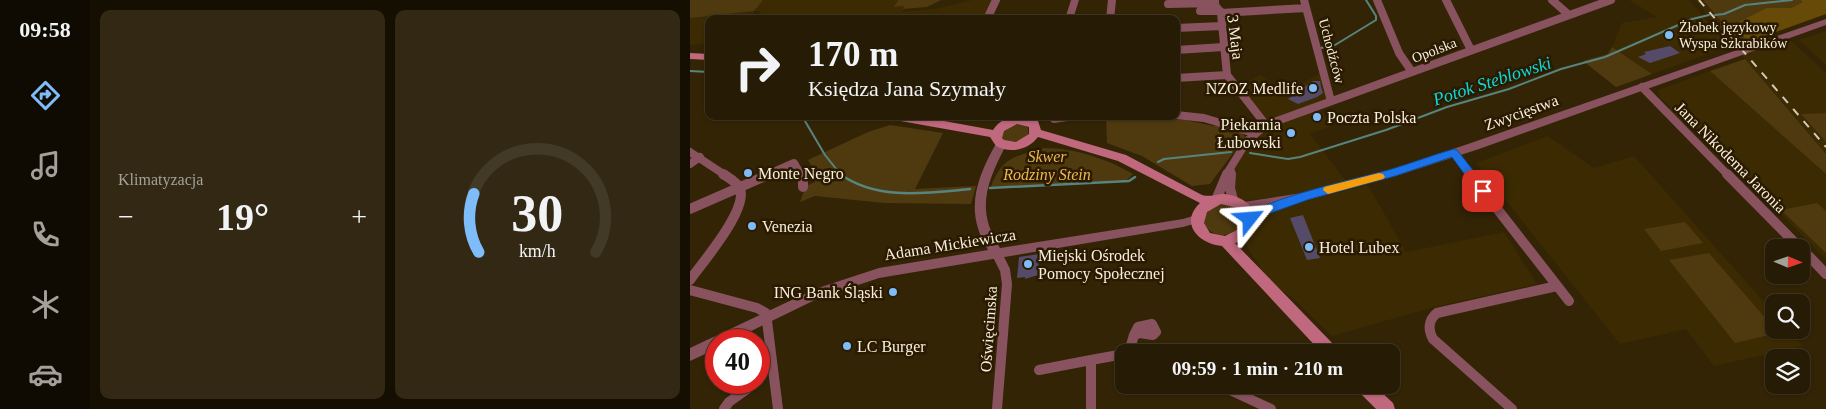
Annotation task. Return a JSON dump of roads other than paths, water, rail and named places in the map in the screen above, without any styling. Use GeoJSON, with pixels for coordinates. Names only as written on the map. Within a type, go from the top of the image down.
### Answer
{"type":"FeatureCollection","features":[{"type":"Feature","properties":{"kind":"main road"},"geometry":{"type":"LineString","coordinates":[[690,56],[705,57]]}},
{"type":"Feature","properties":{"kind":"main road"},"geometry":{"type":"LineString","coordinates":[[909,120],[998,131],[1021,120]]}},
{"type":"Feature","properties":{"kind":"main road"},"geometry":{"type":"LineString","coordinates":[[998,131],[998,142],[1006,146],[1021,145],[1033,136],[1034,124],[1028,120]]}},
{"type":"Feature","properties":{"kind":"main road"},"geometry":{"type":"LineString","coordinates":[[1033,136],[1095,149],[1140,166],[1198,198],[1238,203],[1248,212],[1250,219],[1243,233],[1243,241],[1254,273]]}},
{"type":"Feature","properties":{"kind":"main road"},"geometry":{"type":"LineString","coordinates":[[1163,179],[1191,203],[1198,216],[1199,230],[1204,235],[1210,238],[1225,240],[1235,238],[1243,233]]}},
{"type":"Feature","properties":{"kind":"main road"},"geometry":{"type":"LineString","coordinates":[[1198,216],[1213,201]]}},
{"type":"Feature","properties":{"kind":"main road"},"geometry":{"type":"LineString","coordinates":[[1225,240],[1254,273],[1323,344]]}},
{"type":"Feature","properties":{"kind":"main road"},"geometry":{"type":"LineString","coordinates":[[1372,394],[1387,409]]}},
{"type":"Feature","properties":{"kind":"street"},"geometry":{"type":"LineString","coordinates":[[989,15],[996,0]]}},
{"type":"Feature","properties":{"kind":"street"},"geometry":{"type":"LineString","coordinates":[[1070,15],[1075,0]]}},
{"type":"Feature","properties":{"kind":"street"},"geometry":{"type":"LineString","coordinates":[[1110,15],[1112,0]]}},
{"type":"Feature","properties":{"kind":"street","name":"Uchodźców"},"geometry":{"type":"LineString","coordinates":[[1304,0],[1331,100]]}},
{"type":"Feature","properties":{"kind":"street"},"geometry":{"type":"LineString","coordinates":[[1377,0],[1399,53],[1412,72]]}},
{"type":"Feature","properties":{"kind":"street"},"geometry":{"type":"LineString","coordinates":[[1446,0],[1471,50]]}},
{"type":"Feature","properties":{"kind":"street"},"geometry":{"type":"LineString","coordinates":[[1552,0],[1569,15]]}},
{"type":"Feature","properties":{"kind":"street","name":"Opolska"},"geometry":{"type":"LineString","coordinates":[[1266,125],[1611,0]]}},
{"type":"Feature","properties":{"kind":"street"},"geometry":{"type":"LineString","coordinates":[[1168,4],[1215,1]]}},
{"type":"Feature","properties":{"kind":"street","name":"3 Maja"},"geometry":{"type":"LineString","coordinates":[[1215,1],[1221,12],[1227,75],[1266,125]]}},
{"type":"Feature","properties":{"kind":"street","name":"Uchodźców"},"geometry":{"type":"LineString","coordinates":[[1200,12],[1306,8]]}},
{"type":"Feature","properties":{"kind":"street","name":"Zwycięstwa"},"geometry":{"type":"LineString","coordinates":[[1250,219],[1261,212],[1308,196],[1395,172],[1454,153],[1826,22]]}},
{"type":"Feature","properties":{"kind":"street"},"geometry":{"type":"LineString","coordinates":[[1180,28],[1222,26]]}},
{"type":"Feature","properties":{"kind":"street"},"geometry":{"type":"LineString","coordinates":[[1180,50],[1224,48]]}},
{"type":"Feature","properties":{"kind":"street"},"geometry":{"type":"LineString","coordinates":[[1180,78],[1227,75]]}},
{"type":"Feature","properties":{"kind":"street","name":"Jana Nikodema Jaronia"},"geometry":{"type":"LineString","coordinates":[[1642,87],[1792,239]]}},
{"type":"Feature","properties":{"kind":"street"},"geometry":{"type":"LineString","coordinates":[[1180,115],[1204,118],[1254,133]]}},
{"type":"Feature","properties":{"kind":"street"},"geometry":{"type":"LineString","coordinates":[[1213,201],[1242,148],[1254,133],[1266,125]]}},
{"type":"Feature","properties":{"kind":"street"},"geometry":{"type":"LineString","coordinates":[[997,254],[984,233],[978,212],[980,193],[990,170],[1006,146]]}},
{"type":"Feature","properties":{"kind":"street"},"geometry":{"type":"LineString","coordinates":[[690,152],[722,172],[740,187],[742,198],[738,208],[690,280]]}},
{"type":"Feature","properties":{"kind":"street"},"geometry":{"type":"LineString","coordinates":[[1454,153],[1569,301]]}},
{"type":"Feature","properties":{"kind":"street"},"geometry":{"type":"LineString","coordinates":[[690,164],[700,158]]}},
{"type":"Feature","properties":{"kind":"street"},"geometry":{"type":"LineString","coordinates":[[690,209],[794,163],[803,178],[803,187]]}},
{"type":"Feature","properties":{"kind":"street"},"geometry":{"type":"LineString","coordinates":[[1232,167],[1230,188],[1238,203]]}},
{"type":"Feature","properties":{"kind":"street","name":"Zwycięstwa"},"geometry":{"type":"LineString","coordinates":[[1238,203],[1308,196]]}},
{"type":"Feature","properties":{"kind":"street","name":"Adama Mickiewicza"},"geometry":{"type":"LineString","coordinates":[[742,329],[815,294],[879,273],[1183,224],[1198,216]]}},
{"type":"Feature","properties":{"kind":"street","name":"Oświęcimska"},"geometry":{"type":"LineString","coordinates":[[996,409],[1008,286],[1006,272],[997,254]]}},
{"type":"Feature","properties":{"kind":"street","name":"Jana Nikodema Jaronia"},"geometry":{"type":"LineString","coordinates":[[1810,257],[1826,274]]}},
{"type":"Feature","properties":{"kind":"street"},"geometry":{"type":"LineString","coordinates":[[1512,409],[1434,340],[1430,331],[1432,317],[1437,313],[1557,286]]}},
{"type":"Feature","properties":{"kind":"street"},"geometry":{"type":"LineString","coordinates":[[690,290],[757,308],[764,311],[768,316],[778,409]]}},
{"type":"Feature","properties":{"kind":"street"},"geometry":{"type":"LineString","coordinates":[[1131,344],[1134,334]]}},
{"type":"Feature","properties":{"kind":"street","name":"Adama Mickiewicza"},"geometry":{"type":"LineString","coordinates":[[690,355],[705,348]]}},
{"type":"Feature","properties":{"kind":"street"},"geometry":{"type":"LineString","coordinates":[[1039,370],[1115,356]]}},
{"type":"Feature","properties":{"kind":"street"},"geometry":{"type":"LineString","coordinates":[[1091,360],[1091,409]]}},
{"type":"Feature","properties":{"kind":"street"},"geometry":{"type":"LineString","coordinates":[[724,409],[741,394]]}},
{"type":"Feature","properties":{"kind":"street"},"geometry":{"type":"LineString","coordinates":[[1239,394],[1271,409]]}},
{"type":"Feature","properties":{"kind":"waterway"},"geometry":{"type":"LineString","coordinates":[[1321,48],[1335,45],[1376,20],[1376,16],[1366,0]]}},
{"type":"Feature","properties":{"kind":"waterway","name":"Potok Steblowski"},"geometry":{"type":"LineString","coordinates":[[1715,15],[1724,14],[1745,5],[1792,0]]}},
{"type":"Feature","properties":{"kind":"waterway","name":"Potok Steblowski"},"geometry":{"type":"LineString","coordinates":[[1250,153],[1288,159],[1300,157],[1386,130],[1447,107],[1509,89],[1561,69],[1605,57],[1692,19],[1709,15]]}},
{"type":"Feature","properties":{"kind":"waterway","name":"Potok Steblowski"},"geometry":{"type":"LineString","coordinates":[[690,71],[705,72]]}},
{"type":"Feature","properties":{"kind":"waterway","name":"Potok Steblowski"},"geometry":{"type":"LineString","coordinates":[[804,120],[825,155],[840,174]]}},
{"type":"Feature","properties":{"kind":"waterway","name":"Potok Steblowski"},"geometry":{"type":"LineString","coordinates":[[1158,162],[1164,159],[1231,152]]}},
{"type":"Feature","properties":{"kind":"waterway","name":"Potok Steblowski"},"geometry":{"type":"LineString","coordinates":[[840,174],[854,183],[886,192],[920,193],[970,189]]}},
{"type":"Feature","properties":{"kind":"waterway","name":"Potok Steblowski"},"geometry":{"type":"LineString","coordinates":[[990,188],[1129,181],[1135,177]]}},
{"type":"Feature","properties":{"kind":"railway"},"geometry":{"type":"LineString","coordinates":[[1699,0],[1826,147]]}},
{"type":"Feature","properties":{"kind":"place","name":"Żłobek językowy Wyspa Szkrabików"},"geometry":{"type":"Point","coordinates":[1669,35]}},
{"type":"Feature","properties":{"kind":"place","name":"NZOZ Medlife"},"geometry":{"type":"Point","coordinates":[1313,88]}},
{"type":"Feature","properties":{"kind":"place","name":"Poczta Polska"},"geometry":{"type":"Point","coordinates":[1317,117]}},
{"type":"Feature","properties":{"kind":"place","name":"Piekarnia Łubowski"},"geometry":{"type":"Point","coordinates":[1291,133]}},
{"type":"Feature","properties":{"kind":"place","name":"Monte Negro"},"geometry":{"type":"Point","coordinates":[748,173]}},
{"type":"Feature","properties":{"kind":"place","name":"Venezia"},"geometry":{"type":"Point","coordinates":[752,226]}},
{"type":"Feature","properties":{"kind":"place","name":"Hotel Lubex"},"geometry":{"type":"Point","coordinates":[1309,247]}},
{"type":"Feature","properties":{"kind":"place","name":"Miejski Ośrodek Pomocy Społecznej"},"geometry":{"type":"Point","coordinates":[1028,264]}},
{"type":"Feature","properties":{"kind":"place","name":"ING Bank Śląski"},"geometry":{"type":"Point","coordinates":[893,292]}},
{"type":"Feature","properties":{"kind":"place","name":"LC Burger"},"geometry":{"type":"Point","coordinates":[847,346]}},
{"type":"Feature","properties":{"kind":"park label","name":"Skwer Rodziny Stein"},"geometry":{"type":"Point","coordinates":[1047,165]}}]}
